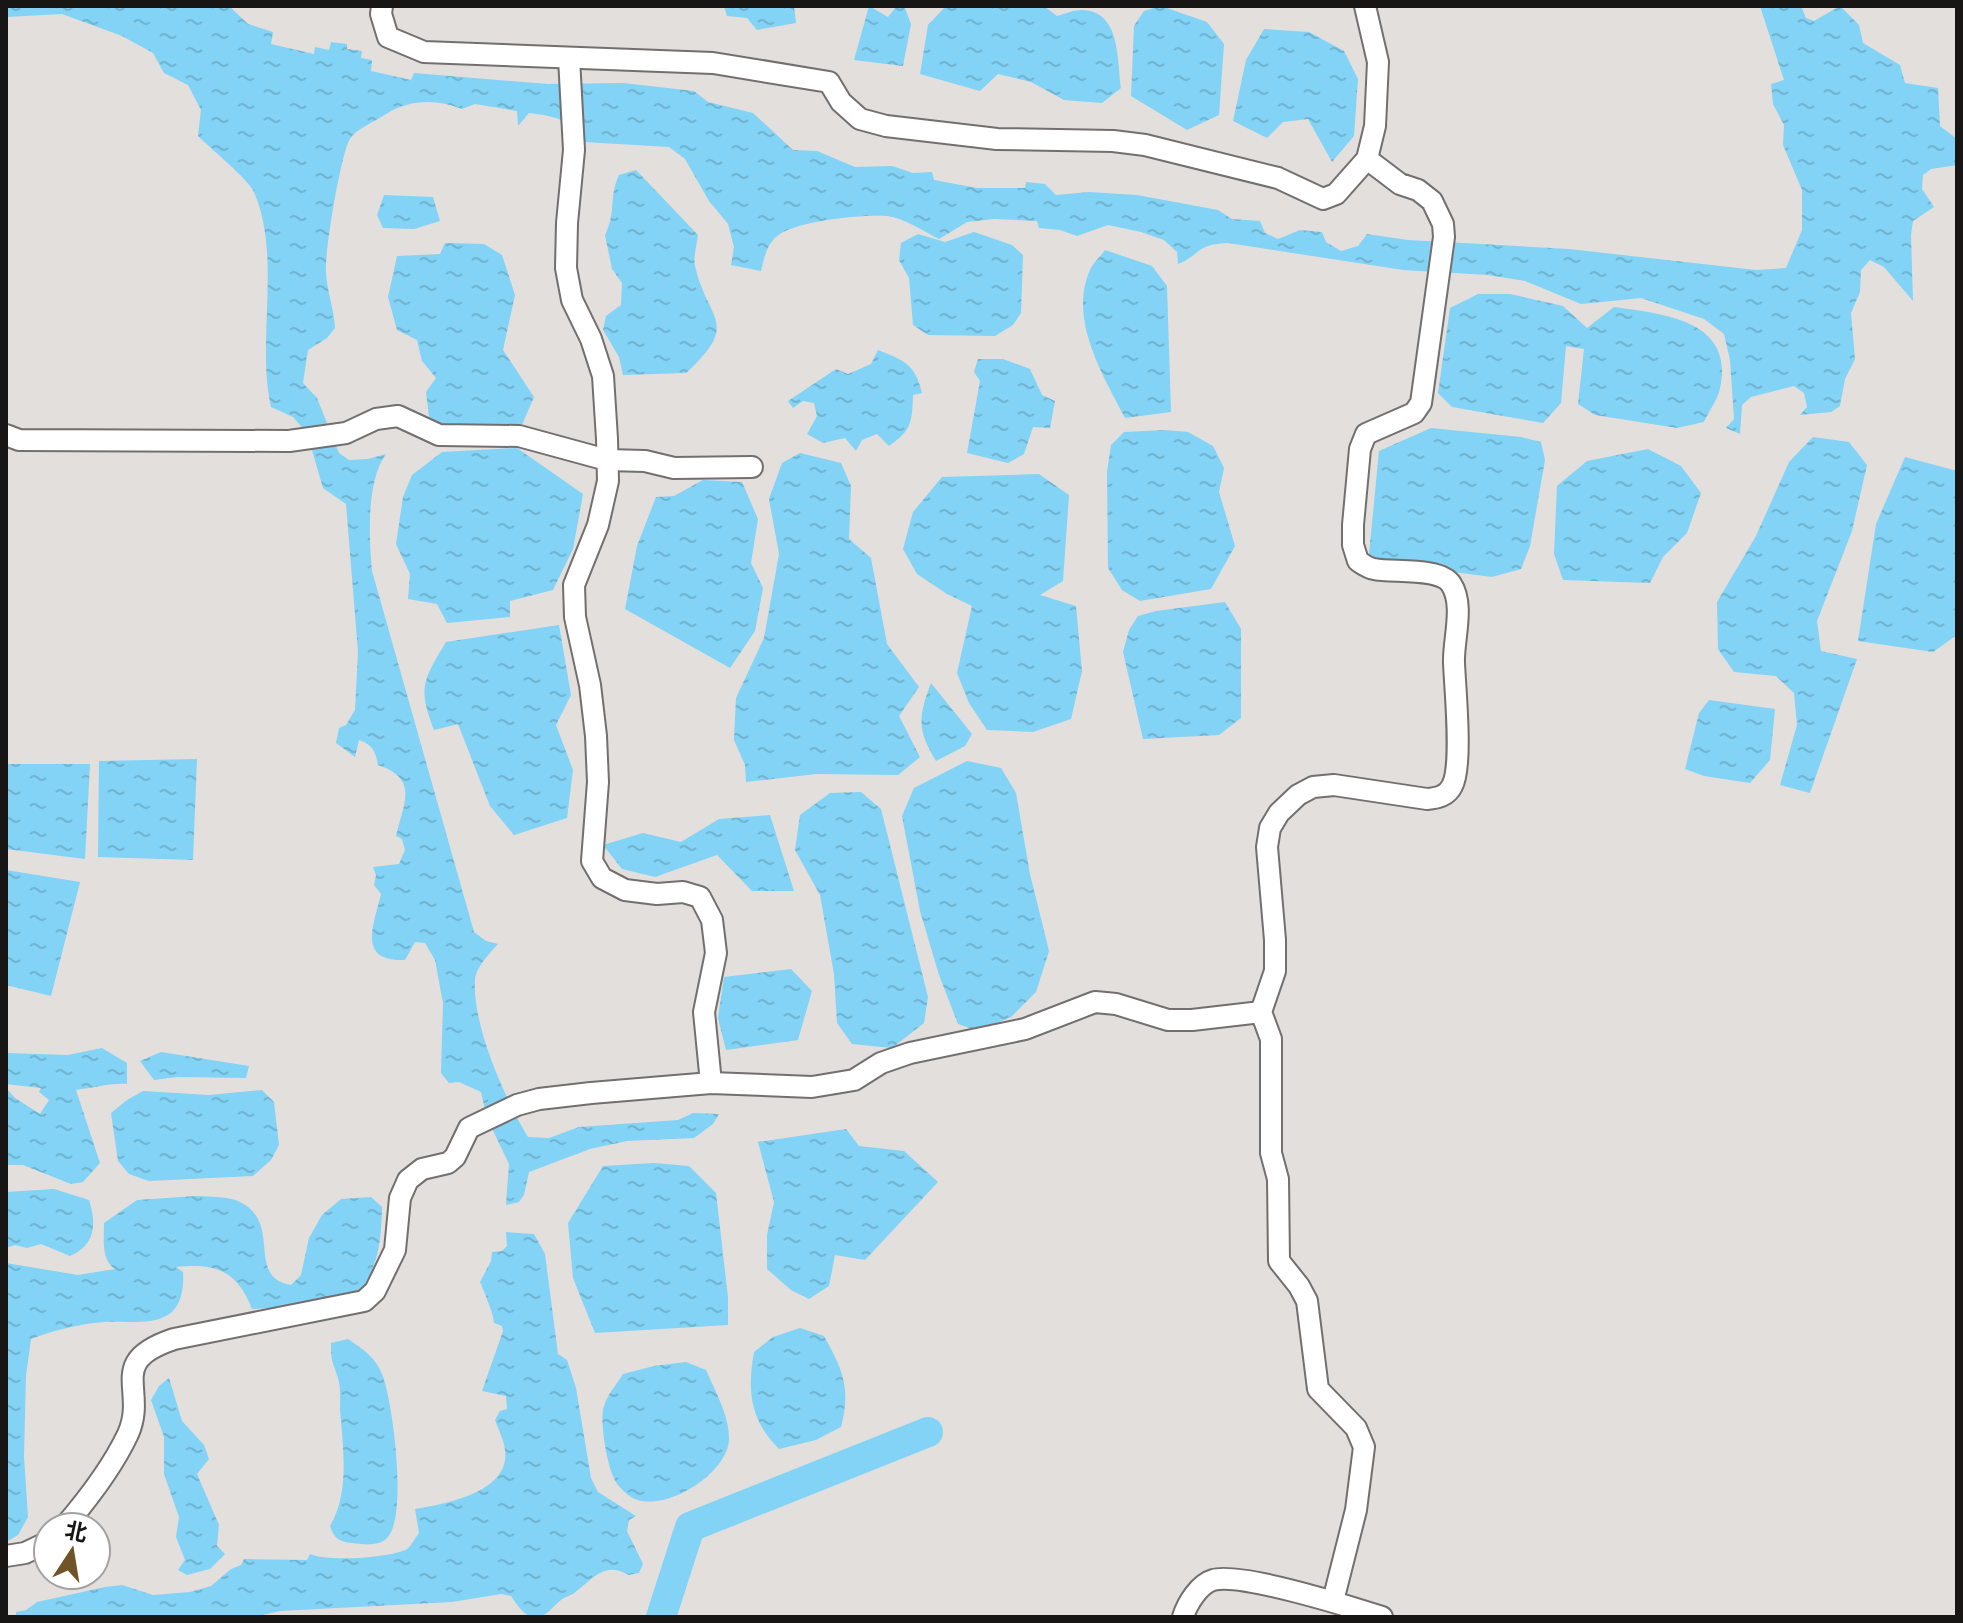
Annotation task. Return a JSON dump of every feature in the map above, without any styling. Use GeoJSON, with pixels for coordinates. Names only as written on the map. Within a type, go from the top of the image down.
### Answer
{"type":"FeatureCollection","features":[{"type":"Feature","properties":{"kind":"street"},"geometry":{"type":"LineString","coordinates":[[382,6],[381,14],[388,37],[424,52],[713,63],[829,82],[841,102],[860,119],[886,126],[997,139],[1113,141],[1145,145],[1278,178],[1323,199],[1336,194],[1367,159],[1375,126],[1378,62],[1365,6]]}},
{"type":"Feature","properties":{"kind":"street"},"geometry":{"type":"LineString","coordinates":[[569,58],[574,150],[566,268],[572,300],[591,339],[603,376],[608,481],[598,525],[574,585],[575,617],[590,685],[596,736],[598,782],[592,861],[602,878],[625,890],[657,894],[683,892],[700,897],[712,920],[716,953],[704,1012],[711,1083]]}},
{"type":"Feature","properties":{"kind":"street"},"geometry":{"type":"LineString","coordinates":[[1333,1601],[1356,1510],[1364,1447],[1356,1428],[1318,1389],[1307,1301],[1279,1261],[1278,1179],[1271,1153],[1271,1039],[1261,1012],[1275,971],[1267,847],[1270,828],[1279,813],[1298,795],[1313,787],[1334,785],[1427,799],[1440,798],[1451,788],[1455,778],[1458,714],[1454,661],[1456,601],[1451,583],[1440,576],[1371,569],[1358,561],[1353,545],[1360,449],[1366,434],[1414,413],[1421,403],[1444,237],[1443,224],[1432,201],[1418,190],[1400,184],[1367,159]]}},
{"type":"Feature","properties":{"kind":"street"},"geometry":{"type":"LineString","coordinates":[[6,435],[19,440],[289,441],[346,433],[376,419],[398,416],[439,435],[519,436],[607,460],[645,461],[674,468],[752,467]]}},
{"type":"Feature","properties":{"kind":"street"},"geometry":{"type":"LineString","coordinates":[[76,1511],[110,1467],[130,1431],[134,1408],[132,1381],[135,1365],[142,1355],[153,1346],[174,1339],[364,1301],[375,1291],[395,1250],[400,1198],[408,1180],[422,1169],[448,1163],[455,1157],[469,1128],[517,1105],[539,1099],[711,1083],[812,1087],[854,1080],[881,1063],[910,1053],[1025,1029],[1095,1002],[1116,1004],[1168,1020],[1261,1012]]}},
{"type":"Feature","properties":{"kind":"street"},"geometry":{"type":"LineString","coordinates":[[6,1556],[32,1550]]}},
{"type":"Feature","properties":{"kind":"street"},"geometry":{"type":"LineString","coordinates":[[1183,1617],[1198,1590],[1212,1580],[1235,1579],[1333,1601],[1382,1617]]}},
{"type":"Feature","properties":{"kind":"water"},"geometry":{"type":"Polygon","coordinates":[[[6,6],[229,6],[248,24],[273,32],[271,44],[314,54],[315,47],[329,50],[331,42],[347,44],[347,49],[362,51],[361,58],[372,60],[371,71],[411,80],[414,73],[548,84],[623,83],[694,91],[708,102],[753,113],[793,150],[817,151],[855,167],[892,166],[913,173],[932,172],[934,180],[977,188],[1025,188],[1026,182],[1045,184],[1056,195],[1089,192],[1137,195],[1218,210],[1232,219],[1260,221],[1265,233],[1278,239],[1300,230],[1322,232],[1326,242],[1341,251],[1358,246],[1367,234],[1408,240],[1569,249],[1756,270],[1786,268],[1802,230],[1802,190],[1783,145],[1784,125],[1773,104],[1771,84],[1784,80],[1760,6],[1801,6],[1806,18],[1814,21],[1840,6],[1859,25],[1863,43],[1900,65],[1905,83],[1938,88],[1940,126],[1957,139],[1957,165],[1931,169],[1923,175],[1922,189],[1934,207],[1913,221],[1913,301],[1884,267],[1870,260],[1861,270],[1860,292],[1851,313],[1855,359],[1845,379],[1840,406],[1831,412],[1800,415],[1807,407],[1804,393],[1794,386],[1751,397],[1742,405],[1740,434],[1726,428],[1734,419],[1730,360],[1724,334],[1704,319],[1641,298],[1581,304],[1525,281],[1488,275],[1403,270],[1228,243],[1204,247],[1178,264],[1177,252],[1164,240],[1141,232],[1108,225],[1077,236],[1039,228],[1037,221],[994,219],[967,222],[939,239],[907,222],[887,216],[812,223],[784,231],[776,237],[768,249],[761,271],[731,265],[734,247],[728,224],[709,201],[685,159],[669,147],[584,142],[573,128],[554,117],[529,113],[518,126],[517,111],[475,104],[462,109],[433,102],[404,105],[357,132],[350,139],[342,163],[328,246],[326,273],[335,328],[327,338],[308,350],[303,383],[317,398],[339,453],[349,460],[386,454],[372,494],[372,571],[474,932],[486,941],[498,944],[481,965],[475,980],[479,1018],[492,1061],[528,1137],[549,1138],[579,1127],[678,1120],[693,1113],[719,1114],[713,1124],[694,1138],[627,1141],[590,1149],[529,1172],[524,1195],[519,1202],[506,1205],[509,1164],[487,1118],[481,1092],[459,1082],[449,1083],[441,1073],[443,1003],[435,960],[425,943],[415,942],[405,960],[390,959],[374,948],[373,929],[381,894],[374,885],[376,875],[373,867],[399,864],[405,850],[402,839],[396,836],[405,802],[404,785],[399,777],[378,765],[375,752],[367,744],[359,740],[355,757],[336,743],[339,728],[346,725],[355,710],[358,652],[346,504],[323,488],[307,433],[293,417],[271,407],[266,354],[266,244],[254,192],[198,136],[201,110],[188,85],[164,73],[153,53],[122,36],[62,14],[6,17],[6,6]]]}},
{"type":"Feature","properties":{"kind":"water"},"geometry":{"type":"Polygon","coordinates":[[[724,6],[794,6],[796,23],[757,30],[747,18],[727,16],[724,6]]]}},
{"type":"Feature","properties":{"kind":"water"},"geometry":{"type":"Polygon","coordinates":[[[869,6],[888,17],[897,6],[904,6],[911,24],[903,66],[854,60],[869,6]]]}},
{"type":"Feature","properties":{"kind":"water"},"geometry":{"type":"Polygon","coordinates":[[[946,6],[1044,6],[1057,16],[1079,10],[1095,12],[1104,19],[1115,39],[1121,88],[1102,103],[1064,100],[1031,82],[998,74],[980,91],[920,74],[928,25],[946,6]]]}},
{"type":"Feature","properties":{"kind":"water"},"geometry":{"type":"Polygon","coordinates":[[[1161,6],[1207,22],[1224,44],[1219,115],[1187,130],[1131,96],[1134,26],[1144,11],[1161,6]]]}},
{"type":"Feature","properties":{"kind":"water"},"geometry":{"type":"Polygon","coordinates":[[[1264,29],[1309,32],[1344,51],[1358,79],[1354,136],[1332,162],[1308,119],[1283,122],[1267,138],[1233,121],[1246,60],[1264,29]]]}},
{"type":"Feature","properties":{"kind":"water"},"geometry":{"type":"Polygon","coordinates":[[[636,170],[698,235],[695,266],[716,321],[716,331],[703,356],[686,373],[623,375],[619,357],[603,330],[606,316],[621,305],[622,283],[612,269],[605,235],[611,219],[614,191],[619,175],[636,170]]]}},
{"type":"Feature","properties":{"kind":"water"},"geometry":{"type":"Polygon","coordinates":[[[384,195],[433,197],[440,221],[414,229],[383,228],[377,215],[384,195]]]}},
{"type":"Feature","properties":{"kind":"water"},"geometry":{"type":"Polygon","coordinates":[[[974,232],[1012,245],[1023,255],[1021,313],[1013,325],[995,336],[928,335],[913,325],[909,278],[899,260],[901,243],[918,234],[945,242],[974,232]]]}},
{"type":"Feature","properties":{"kind":"water"},"geometry":{"type":"Polygon","coordinates":[[[445,243],[484,244],[502,255],[515,295],[503,350],[534,397],[521,427],[430,425],[426,392],[436,378],[422,361],[417,340],[397,330],[388,297],[397,256],[440,254],[445,243]]]}},
{"type":"Feature","properties":{"kind":"water"},"geometry":{"type":"Polygon","coordinates":[[[1105,250],[1152,266],[1167,286],[1171,412],[1125,418],[1098,365],[1086,327],[1084,289],[1090,270],[1105,250]]]}},
{"type":"Feature","properties":{"kind":"water"},"geometry":{"type":"Polygon","coordinates":[[[1478,294],[1510,294],[1563,306],[1587,328],[1614,307],[1653,313],[1691,325],[1706,334],[1717,348],[1722,365],[1717,396],[1704,422],[1677,428],[1595,415],[1578,404],[1584,349],[1566,346],[1561,403],[1543,423],[1452,407],[1438,393],[1450,308],[1478,294]]]}},
{"type":"Feature","properties":{"kind":"water"},"geometry":{"type":"Polygon","coordinates":[[[878,350],[908,365],[922,393],[913,395],[911,419],[902,435],[889,446],[877,434],[862,440],[856,451],[845,438],[823,443],[807,434],[817,416],[814,403],[803,401],[793,408],[788,401],[836,369],[848,374],[871,364],[878,350]]]}},
{"type":"Feature","properties":{"kind":"water"},"geometry":{"type":"Polygon","coordinates":[[[978,359],[1003,359],[1030,369],[1042,395],[1055,401],[1050,428],[1033,427],[1024,454],[1008,463],[967,453],[980,381],[974,372],[978,359]]]}},
{"type":"Feature","properties":{"kind":"water"},"geometry":{"type":"Polygon","coordinates":[[[1431,428],[1521,437],[1541,442],[1545,460],[1530,546],[1521,569],[1492,577],[1391,564],[1369,554],[1379,451],[1431,428]]]}},
{"type":"Feature","properties":{"kind":"water"},"geometry":{"type":"Polygon","coordinates":[[[1124,432],[1188,432],[1213,446],[1224,468],[1219,492],[1235,546],[1211,589],[1140,601],[1122,590],[1108,568],[1107,472],[1111,445],[1124,432]]]}},
{"type":"Feature","properties":{"kind":"water"},"geometry":{"type":"Polygon","coordinates":[[[1813,437],[1849,442],[1867,465],[1852,531],[1817,621],[1821,651],[1857,659],[1810,793],[1780,785],[1797,725],[1794,693],[1776,676],[1734,672],[1718,649],[1717,602],[1756,536],[1789,462],[1813,437]]]}},
{"type":"Feature","properties":{"kind":"water"},"geometry":{"type":"Polygon","coordinates":[[[517,448],[583,494],[573,549],[553,590],[510,601],[510,617],[447,623],[437,604],[408,599],[410,574],[396,544],[403,497],[412,475],[442,452],[517,448]]]}},
{"type":"Feature","properties":{"kind":"water"},"geometry":{"type":"Polygon","coordinates":[[[1648,449],[1681,466],[1701,493],[1687,533],[1663,557],[1650,583],[1563,580],[1554,554],[1557,486],[1587,461],[1648,449]]]}},
{"type":"Feature","properties":{"kind":"water"},"geometry":{"type":"Polygon","coordinates":[[[800,453],[841,463],[851,486],[849,539],[871,558],[887,644],[919,687],[899,716],[920,757],[898,775],[816,774],[746,782],[745,765],[734,740],[736,698],[764,638],[779,554],[769,499],[782,463],[800,453]]]}},
{"type":"Feature","properties":{"kind":"water"},"geometry":{"type":"Polygon","coordinates":[[[1905,457],[1957,471],[1957,635],[1933,652],[1858,641],[1876,524],[1905,457]]]}},
{"type":"Feature","properties":{"kind":"water"},"geometry":{"type":"Polygon","coordinates":[[[1039,474],[1069,495],[1063,581],[1040,595],[1076,606],[1082,671],[1071,719],[1033,732],[987,730],[969,703],[957,673],[972,606],[917,574],[903,549],[913,512],[942,477],[1039,474]]]}},
{"type":"Feature","properties":{"kind":"water"},"geometry":{"type":"Polygon","coordinates":[[[703,480],[742,482],[758,519],[751,563],[763,588],[755,631],[730,668],[625,609],[637,546],[656,497],[674,496],[703,480]]]}},
{"type":"Feature","properties":{"kind":"water"},"geometry":{"type":"Polygon","coordinates":[[[1225,602],[1241,629],[1241,718],[1219,735],[1143,739],[1123,652],[1129,630],[1138,616],[1225,602]]]}},
{"type":"Feature","properties":{"kind":"water"},"geometry":{"type":"Polygon","coordinates":[[[559,625],[571,695],[556,725],[573,770],[567,818],[514,835],[490,806],[458,724],[434,730],[426,703],[425,684],[446,642],[559,625]]]}},
{"type":"Feature","properties":{"kind":"water"},"geometry":{"type":"Polygon","coordinates":[[[931,683],[972,734],[965,746],[936,761],[925,741],[922,723],[931,683]]]}},
{"type":"Feature","properties":{"kind":"water"},"geometry":{"type":"Polygon","coordinates":[[[1709,700],[1775,709],[1770,760],[1750,783],[1704,776],[1685,769],[1699,713],[1709,700]]]}},
{"type":"Feature","properties":{"kind":"water"},"geometry":{"type":"Polygon","coordinates":[[[197,759],[193,860],[98,857],[99,761],[197,759]]]}},
{"type":"Feature","properties":{"kind":"water"},"geometry":{"type":"Polygon","coordinates":[[[967,761],[1001,768],[1016,793],[1030,874],[1049,951],[1036,992],[1011,1017],[978,1031],[958,1024],[939,975],[920,911],[902,816],[914,788],[967,761]]]}},
{"type":"Feature","properties":{"kind":"water"},"geometry":{"type":"Polygon","coordinates":[[[6,764],[90,764],[85,859],[6,849],[6,764]]]}},
{"type":"Feature","properties":{"kind":"water"},"geometry":{"type":"Polygon","coordinates":[[[861,792],[881,809],[928,997],[924,1023],[892,1048],[852,1044],[837,1023],[834,974],[820,895],[795,850],[800,815],[830,793],[861,792]]]}},
{"type":"Feature","properties":{"kind":"water"},"geometry":{"type":"Polygon","coordinates":[[[770,815],[794,891],[752,891],[717,855],[655,877],[622,869],[603,845],[643,833],[681,842],[719,819],[770,815]]]}},
{"type":"Feature","properties":{"kind":"water"},"geometry":{"type":"Polygon","coordinates":[[[6,870],[80,882],[51,996],[6,985],[6,870]]]}},
{"type":"Feature","properties":{"kind":"water"},"geometry":{"type":"Polygon","coordinates":[[[791,969],[812,991],[798,1040],[726,1050],[718,1018],[724,977],[791,969]]]}},
{"type":"Feature","properties":{"kind":"water"},"geometry":{"type":"Polygon","coordinates":[[[102,1048],[127,1063],[127,1084],[76,1090],[100,1163],[83,1182],[71,1184],[23,1165],[6,1165],[6,1088],[15,1098],[40,1114],[49,1100],[39,1092],[41,1088],[6,1084],[6,1053],[68,1055],[102,1048]]]}},
{"type":"Feature","properties":{"kind":"water"},"geometry":{"type":"Polygon","coordinates":[[[161,1052],[249,1066],[246,1078],[177,1077],[154,1080],[140,1061],[161,1052]]]}},
{"type":"Feature","properties":{"kind":"water"},"geometry":{"type":"Polygon","coordinates":[[[262,1090],[274,1102],[279,1145],[271,1160],[253,1176],[149,1181],[129,1174],[118,1161],[111,1113],[143,1091],[209,1095],[262,1090]]]}},
{"type":"Feature","properties":{"kind":"water"},"geometry":{"type":"Polygon","coordinates":[[[846,1129],[859,1146],[904,1151],[938,1182],[865,1260],[835,1255],[829,1286],[809,1299],[791,1290],[767,1269],[767,1235],[774,1202],[758,1142],[846,1129]]]}},
{"type":"Feature","properties":{"kind":"water"},"geometry":{"type":"Polygon","coordinates":[[[654,1163],[689,1166],[716,1193],[728,1297],[728,1325],[595,1333],[573,1278],[568,1223],[603,1166],[654,1163]]]}},
{"type":"Feature","properties":{"kind":"water"},"geometry":{"type":"Polygon","coordinates":[[[54,1189],[89,1200],[93,1226],[85,1246],[70,1256],[41,1244],[6,1248],[6,1192],[54,1189]]]}},
{"type":"Feature","properties":{"kind":"water"},"geometry":{"type":"Polygon","coordinates":[[[196,1196],[235,1200],[253,1211],[260,1223],[270,1272],[277,1280],[291,1285],[301,1275],[309,1238],[322,1215],[341,1199],[371,1197],[382,1207],[373,1268],[355,1303],[252,1309],[239,1285],[223,1272],[202,1266],[176,1267],[183,1272],[182,1290],[176,1308],[166,1316],[144,1322],[85,1324],[31,1339],[26,1376],[24,1456],[28,1517],[18,1535],[6,1542],[6,1263],[78,1275],[115,1269],[105,1255],[104,1223],[137,1200],[196,1196]]]}},
{"type":"Feature","properties":{"kind":"water"},"geometry":{"type":"Polygon","coordinates":[[[506,1232],[534,1234],[545,1254],[558,1354],[567,1360],[576,1388],[591,1478],[598,1492],[636,1516],[629,1520],[627,1531],[643,1564],[639,1573],[628,1575],[612,1570],[598,1574],[539,1617],[524,1612],[511,1596],[501,1594],[452,1602],[280,1611],[254,1617],[16,1617],[16,1612],[26,1610],[37,1602],[87,1591],[112,1591],[112,1586],[122,1585],[153,1595],[190,1592],[211,1586],[231,1569],[241,1565],[244,1559],[307,1560],[310,1554],[359,1558],[407,1549],[419,1533],[415,1509],[443,1504],[474,1493],[498,1476],[504,1464],[505,1450],[495,1420],[500,1411],[507,1409],[506,1396],[482,1391],[503,1331],[502,1326],[494,1323],[480,1282],[491,1261],[492,1252],[502,1251],[507,1246],[506,1232]]]}},
{"type":"Feature","properties":{"kind":"water"},"geometry":{"type":"Polygon","coordinates":[[[800,1328],[824,1336],[831,1348],[845,1390],[844,1414],[841,1427],[816,1440],[779,1449],[756,1416],[751,1392],[754,1352],[773,1337],[800,1328]]]}},
{"type":"Feature","properties":{"kind":"water"},"geometry":{"type":"Polygon","coordinates":[[[348,1339],[368,1354],[382,1374],[394,1432],[397,1508],[387,1538],[375,1544],[340,1540],[330,1526],[340,1499],[344,1470],[340,1386],[331,1343],[348,1339]]]}},
{"type":"Feature","properties":{"kind":"water"},"geometry":{"type":"Polygon","coordinates":[[[686,1362],[706,1370],[725,1413],[729,1431],[726,1453],[707,1477],[678,1495],[648,1502],[635,1499],[620,1487],[611,1472],[603,1431],[605,1402],[623,1374],[686,1362]]]}},
{"type":"Feature","properties":{"kind":"water"},"geometry":{"type":"Polygon","coordinates":[[[169,1378],[182,1421],[204,1445],[209,1459],[197,1474],[219,1525],[217,1546],[225,1554],[210,1569],[187,1575],[178,1570],[185,1560],[176,1537],[179,1517],[164,1474],[164,1437],[151,1400],[159,1386],[169,1378]]]}},
{"type":"Feature","properties":{"kind":"waterway"},"geometry":{"type":"LineString","coordinates":[[661,1617],[690,1527],[928,1432]]}}]}
